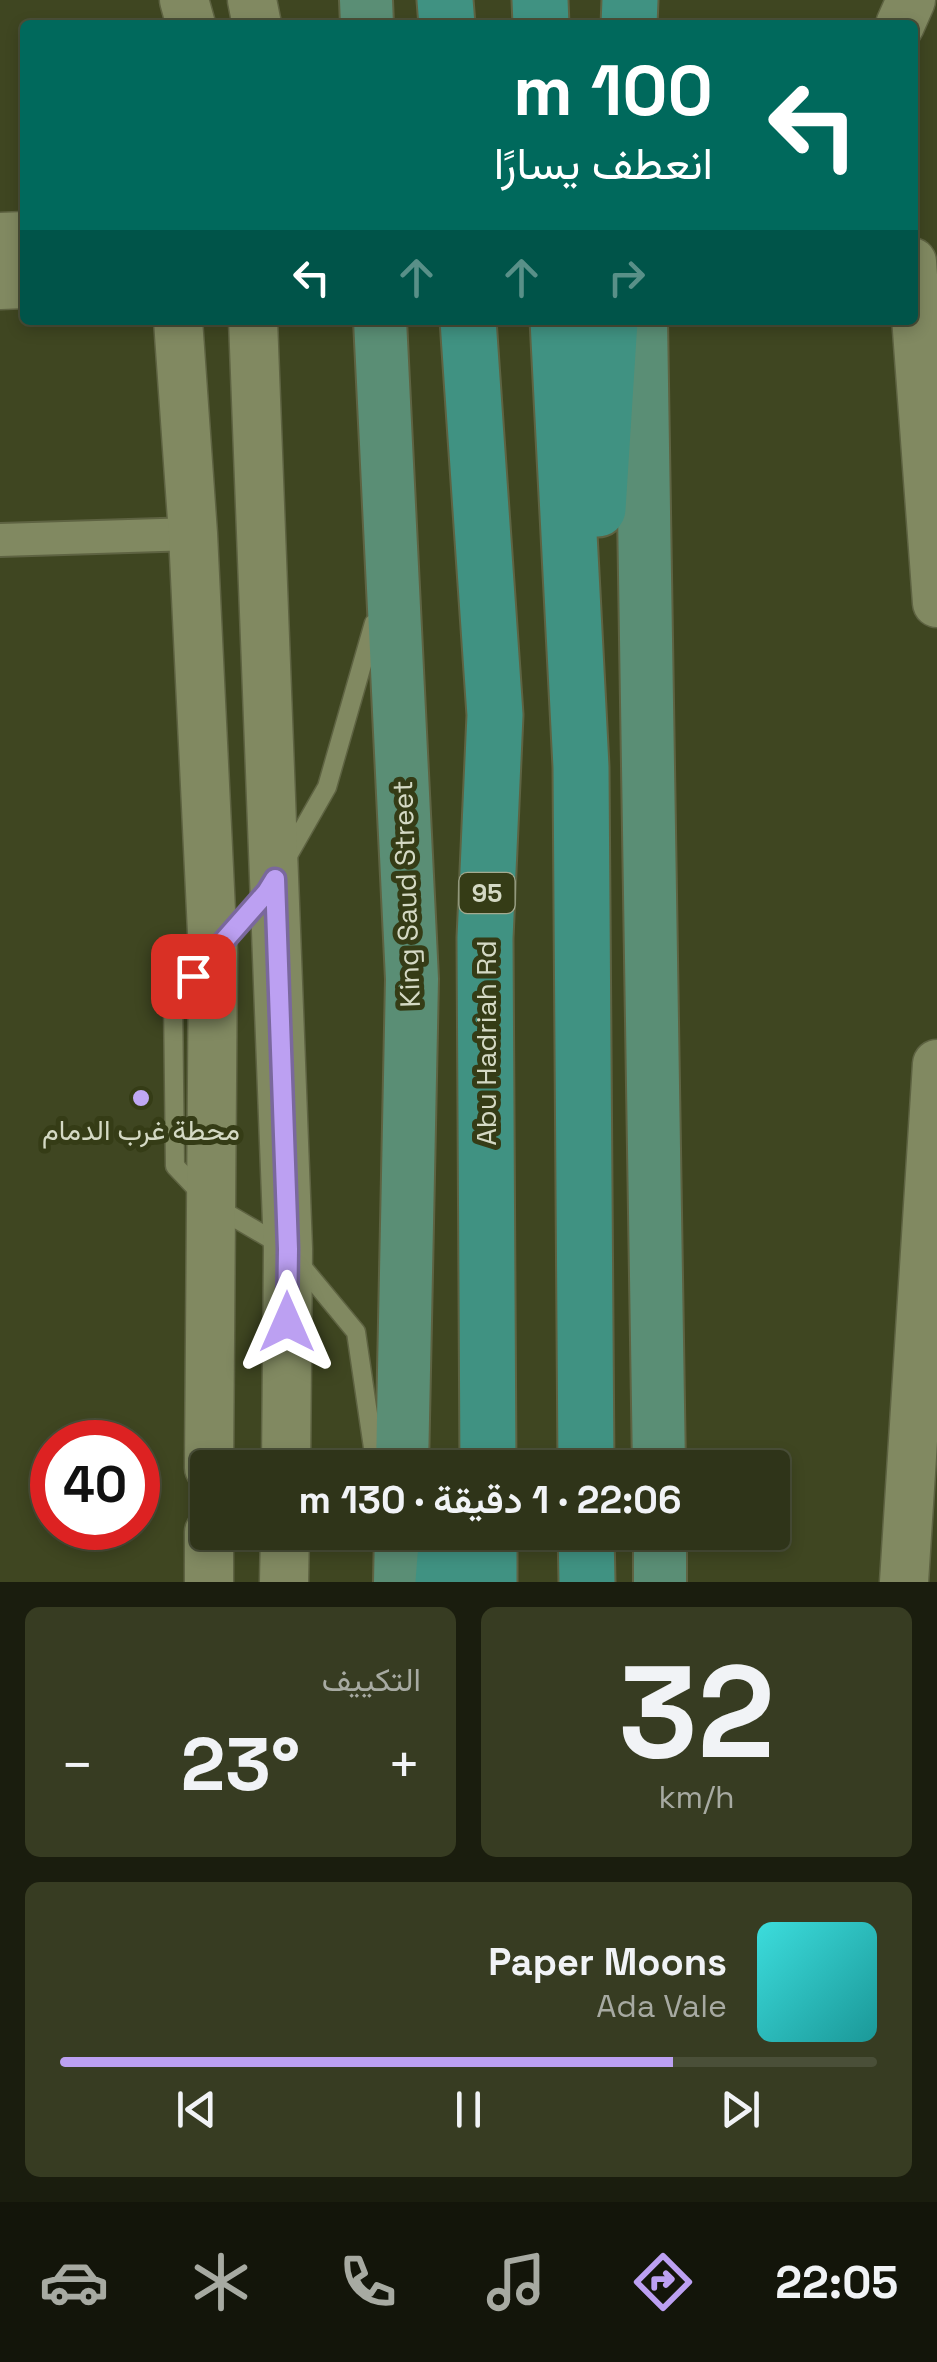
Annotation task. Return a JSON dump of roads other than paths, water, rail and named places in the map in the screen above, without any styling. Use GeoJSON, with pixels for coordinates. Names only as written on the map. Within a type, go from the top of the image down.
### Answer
{"type":"FeatureCollection","features":[{"type":"Feature","properties":{"kind":"highway","name":"Abu Hadriah Rd"},"geometry":{"type":"LineString","coordinates":[[468,325],[495,715],[485,938],[488,1450]]}},
{"type":"Feature","properties":{"kind":"highway"},"geometry":{"type":"LineString","coordinates":[[558,325],[581,766],[586,1450]]}},
{"type":"Feature","properties":{"kind":"highway"},"geometry":{"type":"LineString","coordinates":[[581,766],[610,325]]}},
{"type":"Feature","properties":{"kind":"highway"},"geometry":{"type":"LineString","coordinates":[[455,1450],[486,1106]]}},
{"type":"Feature","properties":{"kind":"highway"},"geometry":{"type":"LineString","coordinates":[[489,1550],[489,1582]]}},
{"type":"Feature","properties":{"kind":"highway"},"geometry":{"type":"LineString","coordinates":[[586,1550],[587,1582]]}},
{"type":"Feature","properties":{"kind":"main road","name":"King Saud Street"},"geometry":{"type":"LineString","coordinates":[[380,325],[412,979],[402,1450]]}},
{"type":"Feature","properties":{"kind":"main road"},"geometry":{"type":"LineString","coordinates":[[641,325],[658,1450]]}},
{"type":"Feature","properties":{"kind":"main road"},"geometry":{"type":"LineString","coordinates":[[660,1550],[660,1582]]}},
{"type":"Feature","properties":{"kind":"street"},"geometry":{"type":"LineString","coordinates":[[178,325],[193,534],[213,954],[209,1450]]}},
{"type":"Feature","properties":{"kind":"street"},"geometry":{"type":"LineString","coordinates":[[253,325],[288,1249],[286,1450]]}},
{"type":"Feature","properties":{"kind":"street"},"geometry":{"type":"LineString","coordinates":[[917,325],[937,603]]}},
{"type":"Feature","properties":{"kind":"street"},"geometry":{"type":"LineString","coordinates":[[0,540],[193,534]]}},
{"type":"Feature","properties":{"kind":"street"},"geometry":{"type":"LineString","coordinates":[[904,1582],[937,1064]]}},
{"type":"Feature","properties":{"kind":"street"},"geometry":{"type":"LineString","coordinates":[[209,1550],[209,1582]]}},
{"type":"Feature","properties":{"kind":"street"},"geometry":{"type":"LineString","coordinates":[[284,1582],[285,1550]]}},
{"type":"Feature","properties":{"kind":"lane"},"geometry":{"type":"LineString","coordinates":[[213,954],[267,892],[327,787],[379,603],[390,529]]}},
{"type":"Feature","properties":{"kind":"lane"},"geometry":{"type":"LineString","coordinates":[[210,1204],[288,1249],[356,1332],[373,1450]]}},
{"type":"Feature","properties":{"kind":"place","name":"محطة غرب الدمام"},"geometry":{"type":"Point","coordinates":[141,1098]}}]}
